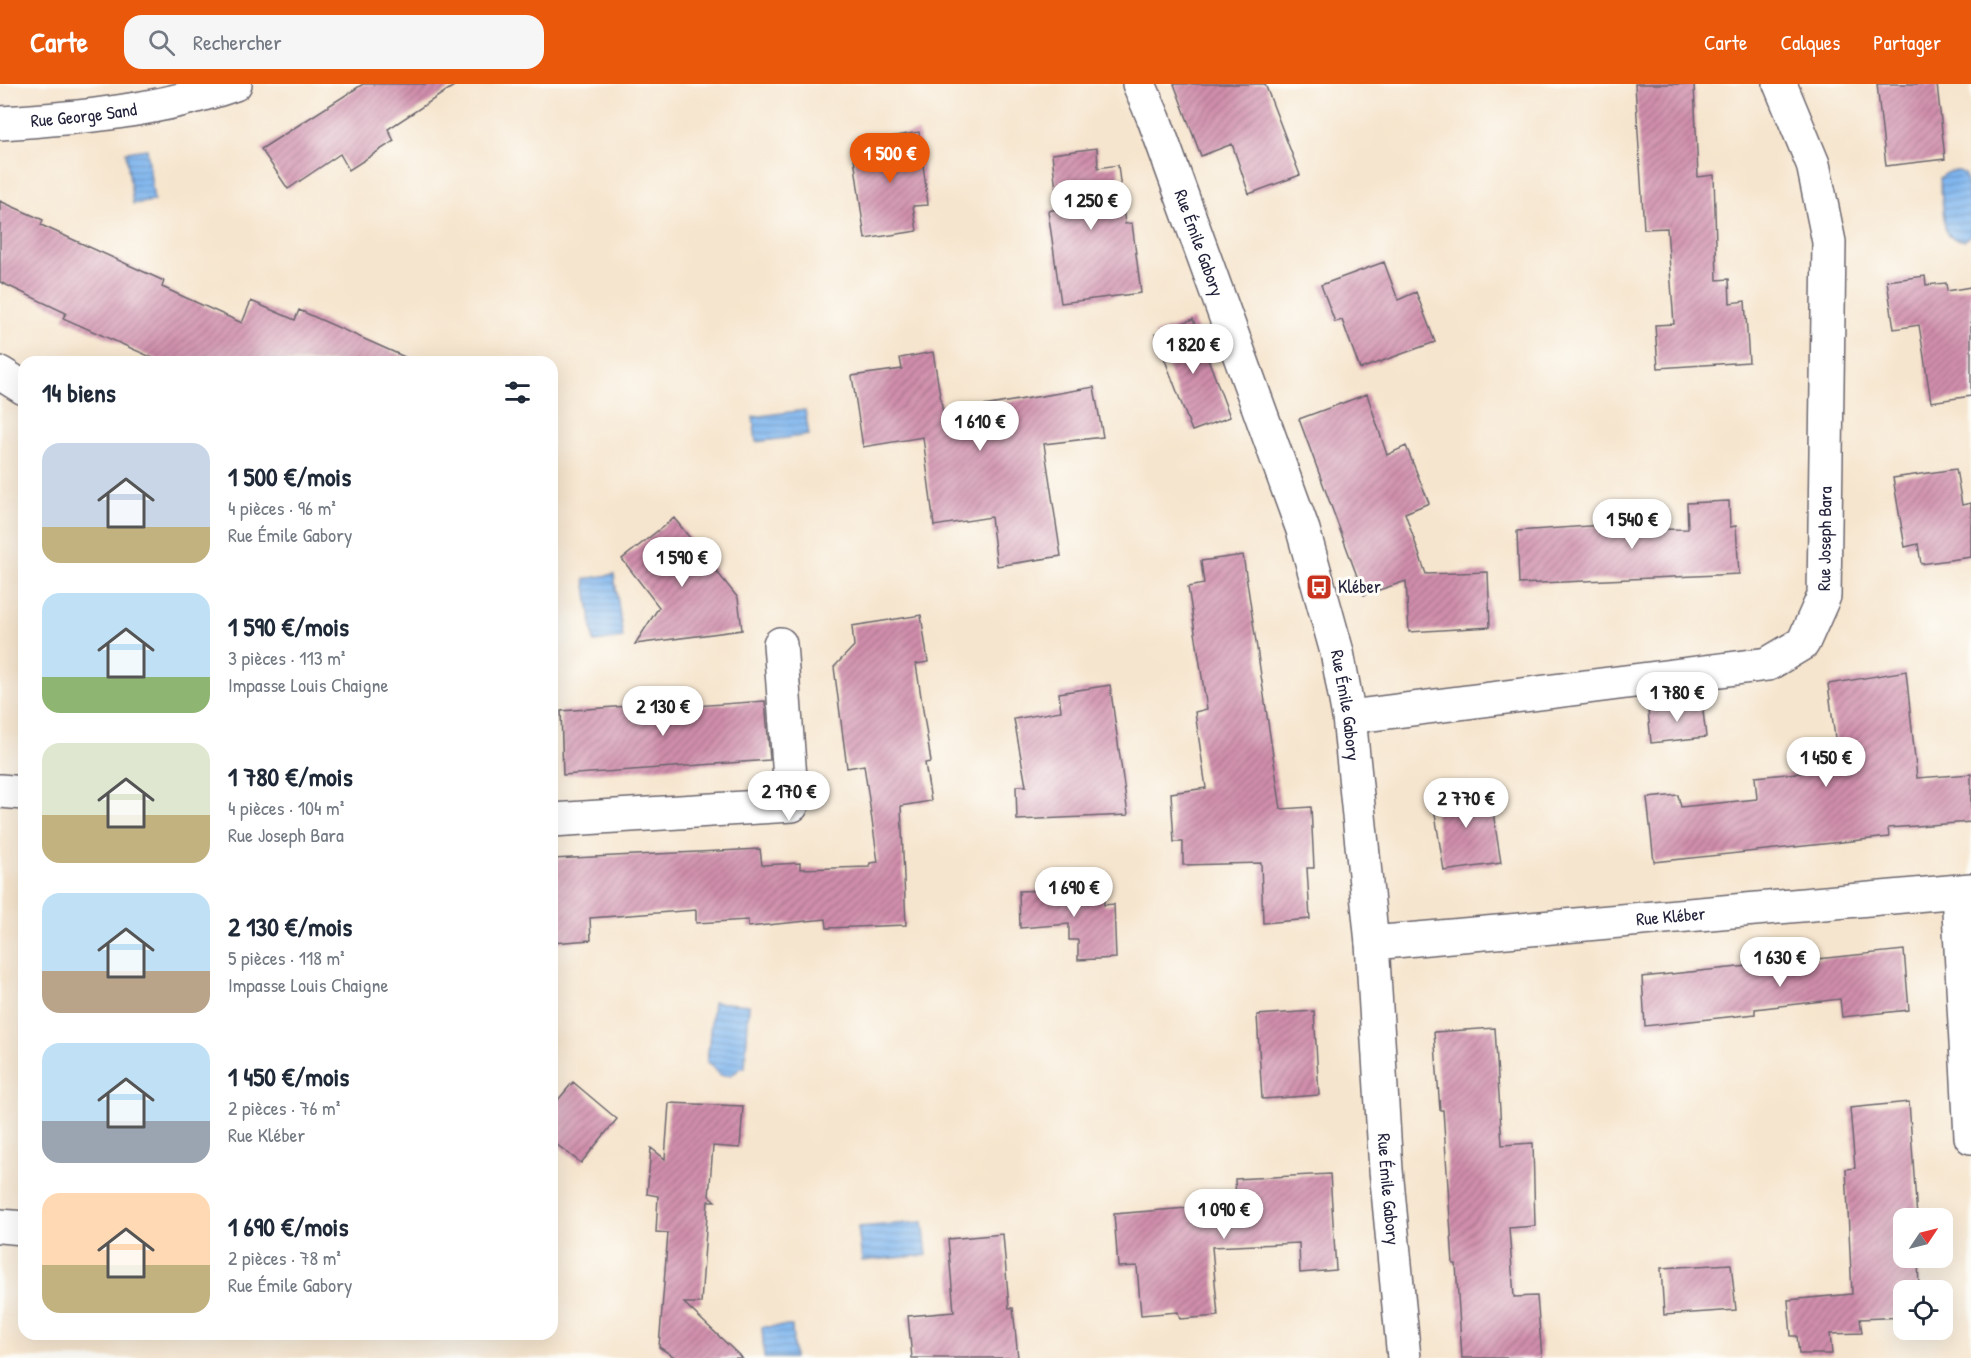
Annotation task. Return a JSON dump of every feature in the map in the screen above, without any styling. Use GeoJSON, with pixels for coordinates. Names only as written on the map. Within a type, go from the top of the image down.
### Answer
{"type":"FeatureCollection","features":[{"type":"Feature","properties":{"kind":"street","name":"Rue George Sand"},"geometry":{"type":"LineString","coordinates":[[0,123],[125,112],[207,94],[235,84]]}},
{"type":"Feature","properties":{"kind":"street","name":"Rue Émile Gabory"},"geometry":{"type":"LineString","coordinates":[[1139,84],[1170,163],[1303,530],[1337,652],[1349,717],[1372,943],[1386,1170],[1404,1358]]}},
{"type":"Feature","properties":{"kind":"street","name":"Rue Joseph Bara"},"geometry":{"type":"LineString","coordinates":[[1349,717],[1768,664],[1803,642],[1824,596],[1829,242],[1813,164],[1780,84]]}},
{"type":"Feature","properties":{"kind":"street"},"geometry":{"type":"LineString","coordinates":[[0,373],[18,384]]}},
{"type":"Feature","properties":{"kind":"street"},"geometry":{"type":"LineString","coordinates":[[558,820],[792,805],[780,644]]}},
{"type":"Feature","properties":{"kind":"street"},"geometry":{"type":"LineString","coordinates":[[0,791],[18,792]]}},
{"type":"Feature","properties":{"kind":"street"},"geometry":{"type":"LineString","coordinates":[[1964,891],[1971,1137]]}},
{"type":"Feature","properties":{"kind":"street","name":"Rue Kléber"},"geometry":{"type":"LineString","coordinates":[[1372,943],[1964,891]]}},
{"type":"Feature","properties":{"kind":"street"},"geometry":{"type":"LineString","coordinates":[[0,1226],[18,1228]]}},
{"type":"Feature","properties":{"kind":"water"},"geometry":{"type":"Polygon","coordinates":[[[147,149],[154,201],[133,204],[126,152],[147,149]]]}},
{"type":"Feature","properties":{"kind":"water"},"geometry":{"type":"Polygon","coordinates":[[[1952,171],[1965,174],[1971,213],[1971,234],[1965,240],[1952,238],[1945,228],[1940,178],[1952,171]]]}},
{"type":"Feature","properties":{"kind":"water"},"geometry":{"type":"Polygon","coordinates":[[[805,410],[809,435],[756,442],[753,417],[805,410]]]}},
{"type":"Feature","properties":{"kind":"water"},"geometry":{"type":"Polygon","coordinates":[[[614,574],[623,638],[594,642],[585,579],[614,574]]]}},
{"type":"Feature","properties":{"kind":"water"},"geometry":{"type":"Polygon","coordinates":[[[713,1002],[749,1005],[745,1068],[739,1068],[731,1074],[720,1075],[712,1065],[707,1063],[713,1002]]]}},
{"type":"Feature","properties":{"kind":"water"},"geometry":{"type":"Polygon","coordinates":[[[923,1222],[927,1255],[862,1261],[858,1227],[923,1222]]]}},
{"type":"Feature","properties":{"kind":"water"},"geometry":{"type":"Polygon","coordinates":[[[792,1326],[794,1358],[764,1358],[762,1327],[792,1326]]]}},
{"type":"Feature","properties":{"kind":"building"},"geometry":{"type":"Polygon","coordinates":[[[363,84],[457,84],[388,129],[394,141],[349,170],[340,154],[288,189],[261,149],[363,84]]]}},
{"type":"Feature","properties":{"kind":"building"},"geometry":{"type":"Polygon","coordinates":[[[1174,84],[1265,84],[1300,175],[1249,194],[1232,144],[1201,156],[1174,84]]]}},
{"type":"Feature","properties":{"kind":"building"},"geometry":{"type":"Polygon","coordinates":[[[1635,84],[1694,84],[1698,177],[1714,175],[1717,280],[1729,279],[1730,303],[1745,301],[1749,362],[1658,368],[1655,325],[1674,324],[1667,228],[1644,229],[1635,84]]]}},
{"type":"Feature","properties":{"kind":"building"},"geometry":{"type":"Polygon","coordinates":[[[1877,84],[1937,84],[1945,159],[1886,166],[1877,84]]]}},
{"type":"Feature","properties":{"kind":"building"},"geometry":{"type":"Polygon","coordinates":[[[919,132],[928,205],[913,206],[917,231],[865,239],[852,143],[919,132]]]}},
{"type":"Feature","properties":{"kind":"building"},"geometry":{"type":"Polygon","coordinates":[[[1097,148],[1098,168],[1118,165],[1125,224],[1132,223],[1141,293],[1061,303],[1048,211],[1058,209],[1052,154],[1097,148]]]}},
{"type":"Feature","properties":{"kind":"building"},"geometry":{"type":"Polygon","coordinates":[[[0,201],[43,220],[41,225],[164,281],[162,287],[242,323],[251,301],[295,320],[299,310],[402,356],[148,356],[63,318],[66,313],[0,282],[0,201]]]}},
{"type":"Feature","properties":{"kind":"building"},"geometry":{"type":"Polygon","coordinates":[[[1384,262],[1398,300],[1416,292],[1435,342],[1360,369],[1342,320],[1335,322],[1321,285],[1384,262]]]}},
{"type":"Feature","properties":{"kind":"building"},"geometry":{"type":"Polygon","coordinates":[[[1925,276],[1926,285],[1946,283],[1947,291],[1971,287],[1971,396],[1931,402],[1919,325],[1894,329],[1887,281],[1925,276]]]}},
{"type":"Feature","properties":{"kind":"building"},"geometry":{"type":"Polygon","coordinates":[[[1193,319],[1230,417],[1192,431],[1155,334],[1193,319]]]}},
{"type":"Feature","properties":{"kind":"building"},"geometry":{"type":"Polygon","coordinates":[[[933,352],[943,413],[1094,387],[1103,437],[1044,444],[1061,556],[997,566],[991,517],[934,526],[923,437],[863,447],[852,376],[902,369],[900,358],[933,352]]]}},
{"type":"Feature","properties":{"kind":"building"},"geometry":{"type":"Polygon","coordinates":[[[1367,394],[1387,455],[1406,446],[1429,503],[1405,513],[1426,574],[1488,572],[1490,627],[1409,632],[1406,581],[1364,595],[1299,419],[1367,394]]]}},
{"type":"Feature","properties":{"kind":"building"},"geometry":{"type":"Polygon","coordinates":[[[1956,469],[1962,505],[1971,503],[1971,557],[1921,564],[1918,544],[1905,547],[1893,478],[1956,469]]]}},
{"type":"Feature","properties":{"kind":"building"},"geometry":{"type":"Polygon","coordinates":[[[1729,501],[1730,527],[1736,526],[1739,574],[1519,584],[1517,531],[1603,525],[1603,530],[1688,529],[1687,503],[1729,501]]]}},
{"type":"Feature","properties":{"kind":"building"},"geometry":{"type":"Polygon","coordinates":[[[674,518],[738,598],[742,630],[635,644],[659,607],[622,559],[674,518]]]}},
{"type":"Feature","properties":{"kind":"building"},"geometry":{"type":"Polygon","coordinates":[[[1243,555],[1281,809],[1311,807],[1314,868],[1307,868],[1310,919],[1263,923],[1261,863],[1183,865],[1183,842],[1174,842],[1171,793],[1206,788],[1195,712],[1207,709],[1188,587],[1204,584],[1201,561],[1243,555]]]}},
{"type":"Feature","properties":{"kind":"building"},"geometry":{"type":"Polygon","coordinates":[[[921,615],[928,662],[916,664],[931,762],[925,763],[931,801],[901,806],[906,925],[827,928],[826,919],[748,927],[748,920],[696,923],[696,910],[590,918],[591,940],[558,943],[558,859],[760,849],[762,865],[800,863],[800,869],[869,867],[870,863],[878,862],[864,765],[847,768],[834,667],[854,646],[852,626],[921,615]]]}},
{"type":"Feature","properties":{"kind":"building"},"geometry":{"type":"Polygon","coordinates":[[[1906,671],[1917,778],[1971,774],[1971,822],[1888,828],[1889,837],[1654,862],[1647,798],[1678,795],[1681,807],[1757,799],[1755,777],[1839,769],[1828,684],[1906,671]]]}},
{"type":"Feature","properties":{"kind":"building"},"geometry":{"type":"Polygon","coordinates":[[[1110,685],[1128,815],[1017,820],[1016,786],[1026,786],[1014,719],[1061,711],[1059,693],[1110,685]]]}},
{"type":"Feature","properties":{"kind":"building"},"geometry":{"type":"Polygon","coordinates":[[[765,701],[770,760],[563,775],[561,711],[681,702],[681,707],[765,701]]]}},
{"type":"Feature","properties":{"kind":"building"},"geometry":{"type":"Polygon","coordinates":[[[1702,702],[1706,737],[1651,743],[1648,710],[1702,702]]]}},
{"type":"Feature","properties":{"kind":"building"},"geometry":{"type":"Polygon","coordinates":[[[1489,787],[1501,863],[1444,871],[1432,795],[1489,787]]]}},
{"type":"Feature","properties":{"kind":"building"},"geometry":{"type":"Polygon","coordinates":[[[1103,888],[1104,905],[1114,904],[1116,958],[1078,960],[1078,940],[1069,940],[1069,924],[1020,928],[1019,891],[1103,888]]]}},
{"type":"Feature","properties":{"kind":"building"},"geometry":{"type":"Polygon","coordinates":[[[1904,950],[1909,1010],[1842,1017],[1840,999],[1755,1009],[1755,1014],[1645,1026],[1642,977],[1904,950]]]}},
{"type":"Feature","properties":{"kind":"building"},"geometry":{"type":"Polygon","coordinates":[[[1314,1011],[1319,1095],[1262,1099],[1257,1015],[1314,1011]]]}},
{"type":"Feature","properties":{"kind":"building"},"geometry":{"type":"Polygon","coordinates":[[[1495,1028],[1502,1145],[1533,1143],[1535,1226],[1509,1228],[1514,1297],[1537,1296],[1542,1358],[1462,1358],[1443,1110],[1440,1110],[1434,1032],[1495,1028]]]}},
{"type":"Feature","properties":{"kind":"building"},"geometry":{"type":"Polygon","coordinates":[[[573,1082],[617,1119],[581,1163],[558,1146],[558,1100],[573,1082]]]}},
{"type":"Feature","properties":{"kind":"building"},"geometry":{"type":"Polygon","coordinates":[[[1909,1102],[1916,1208],[1893,1208],[1893,1268],[1918,1268],[1919,1280],[1893,1280],[1893,1318],[1860,1319],[1862,1333],[1830,1334],[1832,1354],[1799,1354],[1797,1336],[1791,1336],[1788,1300],[1852,1294],[1846,1169],[1855,1168],[1850,1108],[1909,1102]]]}},
{"type":"Feature","properties":{"kind":"building"},"geometry":{"type":"Polygon","coordinates":[[[669,1103],[743,1106],[740,1148],[713,1146],[709,1196],[715,1201],[708,1201],[701,1303],[684,1303],[742,1358],[676,1358],[659,1347],[668,1233],[656,1232],[658,1196],[647,1194],[651,1148],[665,1159],[669,1103]]]}},
{"type":"Feature","properties":{"kind":"building"},"geometry":{"type":"Polygon","coordinates":[[[1330,1174],[1336,1270],[1300,1273],[1299,1243],[1212,1247],[1218,1316],[1180,1319],[1178,1312],[1141,1315],[1137,1266],[1118,1267],[1114,1214],[1236,1204],[1235,1179],[1330,1174]]]}},
{"type":"Feature","properties":{"kind":"building"},"geometry":{"type":"Polygon","coordinates":[[[1003,1234],[1009,1308],[1013,1308],[1018,1358],[912,1358],[908,1316],[954,1312],[948,1239],[1003,1234]]]}},
{"type":"Feature","properties":{"kind":"building"},"geometry":{"type":"Polygon","coordinates":[[[1731,1264],[1736,1310],[1664,1315],[1661,1268],[1731,1264]]]}},
{"type":"Feature","properties":{"kind":"place","name":"Kléber"},"geometry":{"type":"Point","coordinates":[1319,587]}}]}
